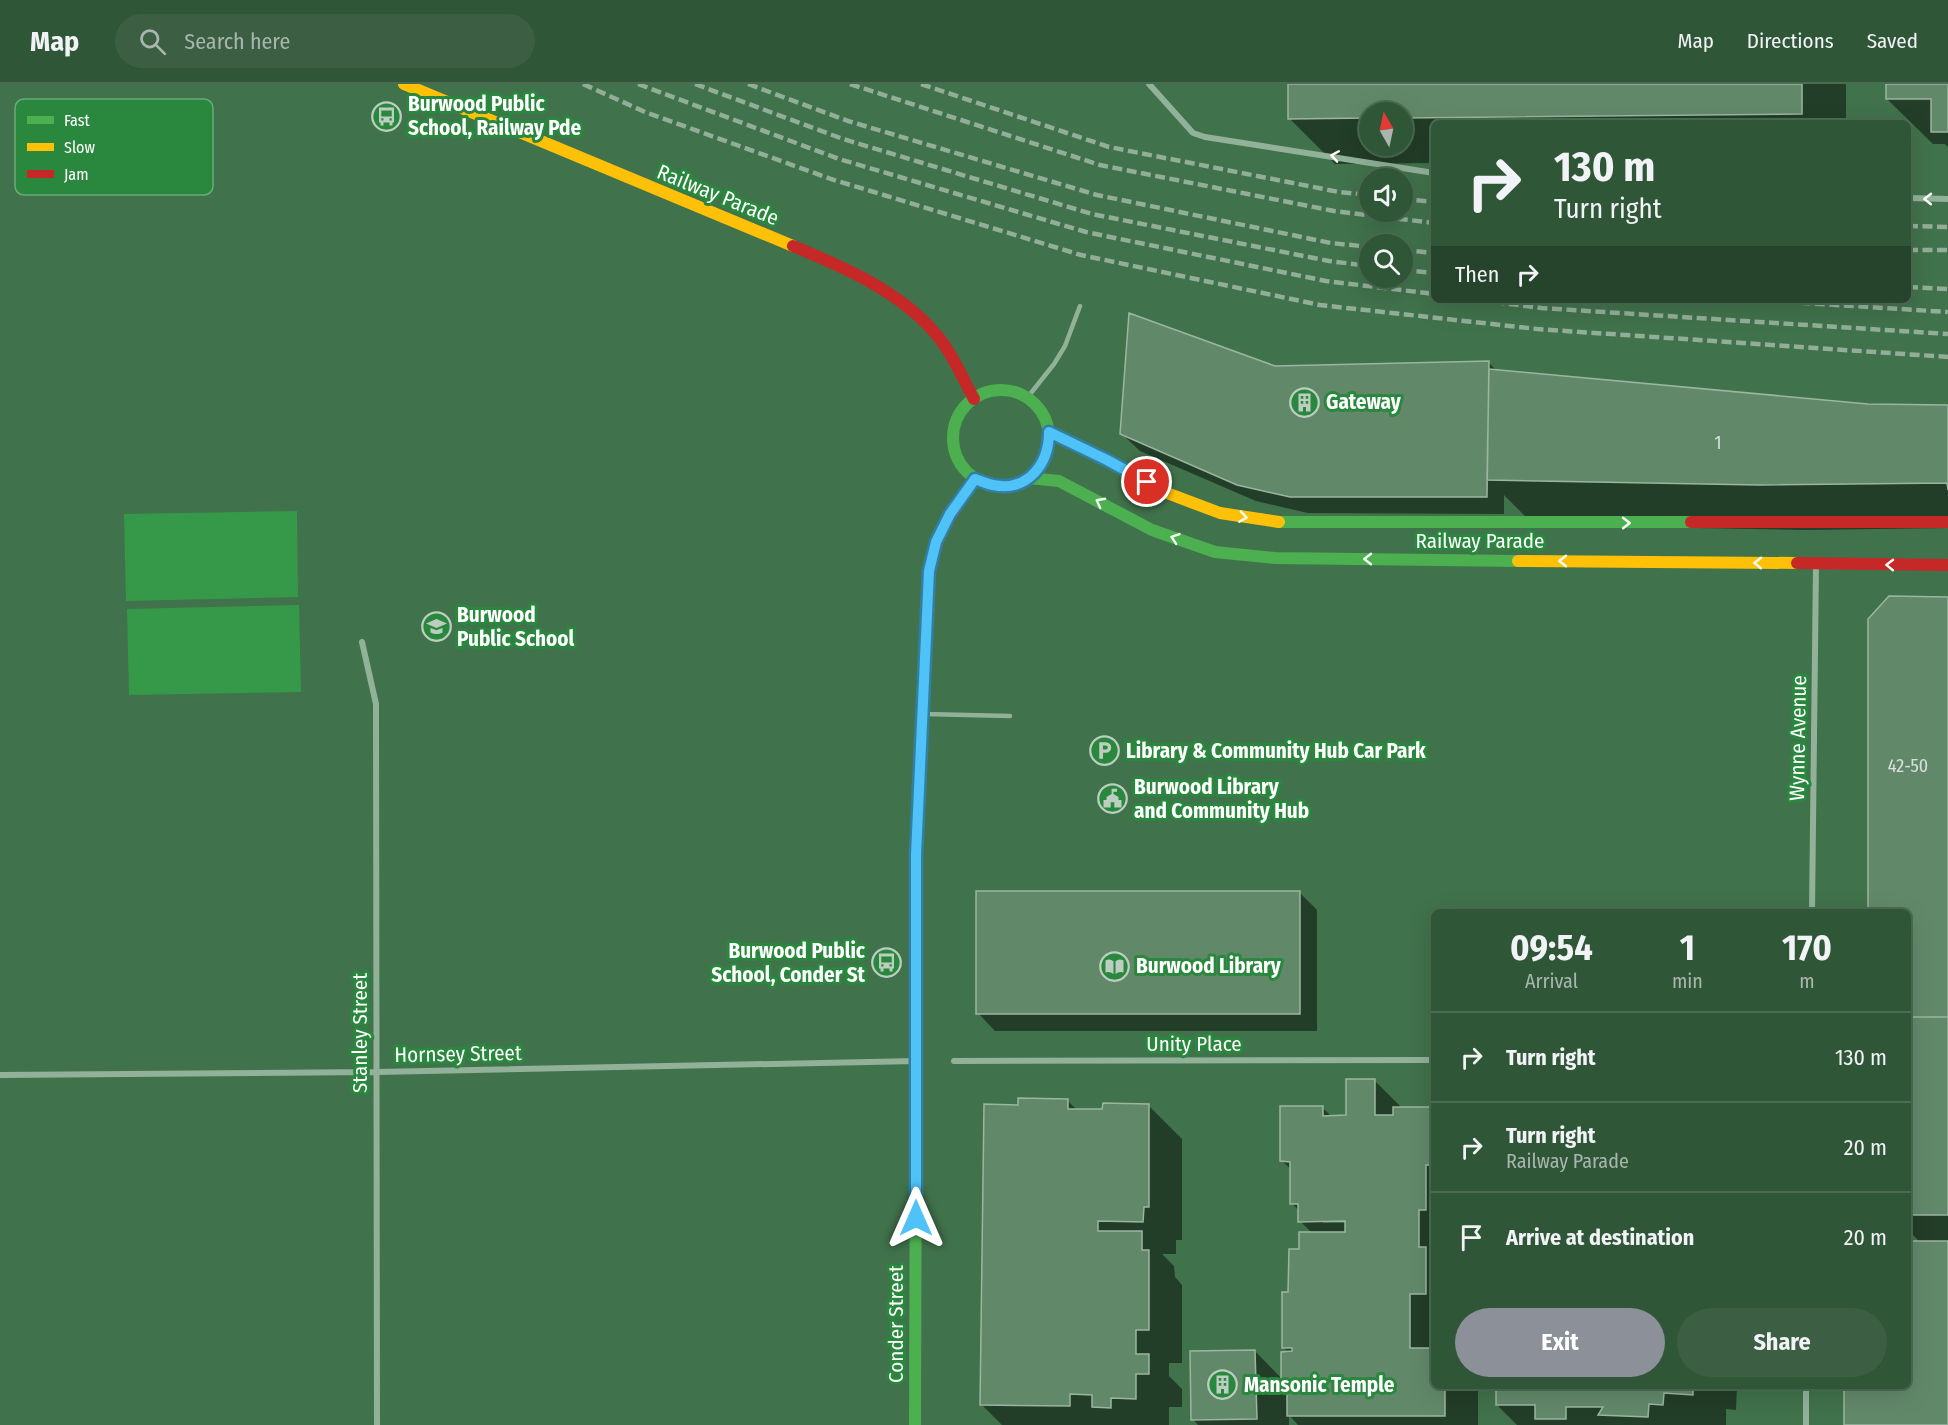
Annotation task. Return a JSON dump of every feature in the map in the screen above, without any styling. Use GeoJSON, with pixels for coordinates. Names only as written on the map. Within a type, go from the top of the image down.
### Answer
{"type":"FeatureCollection","features":[{"type":"Feature","properties":{"kind":"main road","name":"Railway Parade"},"geometry":{"type":"LineString","coordinates":[[404,84],[833,263],[876,286],[911,309],[940,339],[974,399]]}},
{"type":"Feature","properties":{"kind":"main road"},"geometry":{"type":"LineString","coordinates":[[1005,390],[1021,394],[1034,404],[1044,417],[1049,432],[1049,448],[1042,466],[1028,478],[1011,486],[992,485],[975,479],[963,468],[956,454],[953,439],[955,424],[963,410],[974,399],[989,392],[1005,390]]}},
{"type":"Feature","properties":{"kind":"main road","name":"Railway Parade"},"geometry":{"type":"LineString","coordinates":[[1049,432],[1167,493],[1220,513],[1275,522],[1948,522]]}},
{"type":"Feature","properties":{"kind":"main road","name":"Railway Parade"},"geometry":{"type":"LineString","coordinates":[[1028,478],[1059,481],[1152,530],[1215,552],[1275,558],[1948,565]]}},
{"type":"Feature","properties":{"kind":"main road","name":"Conder Street"},"geometry":{"type":"LineString","coordinates":[[915,1425],[916,855],[929,571],[936,542],[950,514],[975,479]]}},
{"type":"Feature","properties":{"kind":"street"},"geometry":{"type":"LineString","coordinates":[[1149,84],[1193,133],[1205,137],[1431,172]]}},
{"type":"Feature","properties":{"kind":"street"},"geometry":{"type":"LineString","coordinates":[[1911,198],[1948,199]]}},
{"type":"Feature","properties":{"kind":"street","name":"Wynne Avenue"},"geometry":{"type":"LineString","coordinates":[[1812,909],[1816,564]]}},
{"type":"Feature","properties":{"kind":"street","name":"Stanley Street"},"geometry":{"type":"LineString","coordinates":[[362,642],[376,704],[377,1425]]}},
{"type":"Feature","properties":{"kind":"street","name":"Unity Place"},"geometry":{"type":"LineString","coordinates":[[954,1061],[1431,1060]]}},
{"type":"Feature","properties":{"kind":"street","name":"Hornsey Street"},"geometry":{"type":"LineString","coordinates":[[0,1075],[377,1072],[916,1061]]}},
{"type":"Feature","properties":{"kind":"street"},"geometry":{"type":"LineString","coordinates":[[1806,1389],[1806,1425]]}},
{"type":"Feature","properties":{"kind":"lane"},"geometry":{"type":"LineString","coordinates":[[1027,398],[1065,346],[1080,306]]}},
{"type":"Feature","properties":{"kind":"lane"},"geometry":{"type":"LineString","coordinates":[[924,714],[1011,716]]}},
{"type":"Feature","properties":{"kind":"green space"},"geometry":{"type":"Polygon","coordinates":[[[297,511],[298,597],[126,601],[124,514],[297,511]]]}},
{"type":"Feature","properties":{"kind":"green space"},"geometry":{"type":"Polygon","coordinates":[[[299,605],[301,692],[129,695],[127,609],[299,605]]]}},
{"type":"Feature","properties":{"kind":"building"},"geometry":{"type":"Polygon","coordinates":[[[1288,84],[1802,84],[1802,114],[1413,118],[1413,102],[1359,102],[1359,118],[1288,119],[1288,84]]]}},
{"type":"Feature","properties":{"kind":"building"},"geometry":{"type":"Polygon","coordinates":[[[1886,84],[1948,84],[1948,132],[1931,132],[1931,99],[1886,99],[1886,84]]]}},
{"type":"Feature","properties":{"kind":"building","name":"Gateway"},"geometry":{"type":"Polygon","coordinates":[[[1129,313],[1275,366],[1489,361],[1487,497],[1290,497],[1237,485],[1120,434],[1129,313]]]}},
{"type":"Feature","properties":{"kind":"building"},"geometry":{"type":"Polygon","coordinates":[[[1489,369],[1868,404],[1948,405],[1948,490],[1947,483],[1759,485],[1487,480],[1489,369]]]}},
{"type":"Feature","properties":{"kind":"building"},"geometry":{"type":"Polygon","coordinates":[[[1889,596],[1948,597],[1948,1017],[1911,1017],[1911,909],[1868,909],[1868,619],[1889,596]]]}},
{"type":"Feature","properties":{"kind":"building"},"geometry":{"type":"Polygon","coordinates":[[[976,891],[1300,891],[1300,1014],[976,1014],[976,891]]]}},
{"type":"Feature","properties":{"kind":"building"},"geometry":{"type":"Polygon","coordinates":[[[1911,1017],[1948,1017],[1948,1215],[1911,1215],[1911,1017]]]}},
{"type":"Feature","properties":{"kind":"building"},"geometry":{"type":"Polygon","coordinates":[[[1346,1079],[1375,1079],[1375,1115],[1393,1115],[1393,1107],[1431,1107],[1431,1165],[1426,1165],[1426,1210],[1419,1210],[1419,1247],[1426,1247],[1426,1294],[1410,1294],[1410,1348],[1431,1348],[1431,1389],[1445,1389],[1445,1416],[1287,1416],[1287,1388],[1281,1388],[1281,1352],[1292,1351],[1292,1348],[1282,1348],[1282,1292],[1288,1292],[1289,1249],[1299,1249],[1299,1232],[1345,1232],[1345,1221],[1298,1222],[1298,1204],[1290,1204],[1290,1162],[1280,1161],[1280,1106],[1323,1106],[1323,1116],[1346,1115],[1346,1079]]]}},
{"type":"Feature","properties":{"kind":"building"},"geometry":{"type":"Polygon","coordinates":[[[1018,1098],[1068,1099],[1068,1109],[1102,1109],[1103,1103],[1149,1104],[1149,1207],[1144,1207],[1143,1222],[1098,1221],[1098,1231],[1142,1231],[1142,1250],[1149,1250],[1149,1330],[1136,1330],[1136,1354],[1149,1354],[1149,1374],[1136,1374],[1136,1399],[1111,1398],[1111,1408],[1092,1407],[1092,1395],[1070,1394],[1070,1406],[980,1405],[984,1104],[1018,1105],[1018,1098]]]}},
{"type":"Feature","properties":{"kind":"building"},"geometry":{"type":"Polygon","coordinates":[[[1911,1241],[1948,1241],[1948,1425],[1844,1425],[1844,1389],[1911,1389],[1911,1241]]]}},
{"type":"Feature","properties":{"kind":"building","name":"Mansonic Temple"},"geometry":{"type":"Polygon","coordinates":[[[1255,1350],[1257,1419],[1191,1420],[1190,1351],[1255,1350]]]}},
{"type":"Feature","properties":{"kind":"building"},"geometry":{"type":"Polygon","coordinates":[[[1496,1389],[1693,1389],[1693,1395],[1664,1393],[1663,1405],[1649,1404],[1648,1417],[1598,1415],[1603,1407],[1566,1407],[1566,1419],[1535,1419],[1535,1405],[1496,1405],[1496,1389]]]}},
{"type":"Feature","properties":{"kind":"railway"},"geometry":{"type":"LineString","coordinates":[[583,84],[645,112],[831,179],[1081,255],[1320,305],[1537,329],[1948,357]]}},
{"type":"Feature","properties":{"kind":"railway"},"geometry":{"type":"LineString","coordinates":[[638,84],[839,159],[1086,232],[1326,281],[1431,294]]}},
{"type":"Feature","properties":{"kind":"railway"},"geometry":{"type":"LineString","coordinates":[[695,84],[843,139],[1092,214],[1329,261],[1359,265]]}},
{"type":"Feature","properties":{"kind":"railway"},"geometry":{"type":"LineString","coordinates":[[748,84],[848,121],[1097,195],[1331,243],[1359,246]]}},
{"type":"Feature","properties":{"kind":"railway"},"geometry":{"type":"LineString","coordinates":[[850,84],[1100,165],[1334,211],[1431,223]]}},
{"type":"Feature","properties":{"kind":"railway"},"geometry":{"type":"LineString","coordinates":[[921,84],[1109,147],[1359,194]]}},
{"type":"Feature","properties":{"kind":"railway"},"geometry":{"type":"LineString","coordinates":[[1413,200],[1431,202]]}},
{"type":"Feature","properties":{"kind":"railway"},"geometry":{"type":"LineString","coordinates":[[1911,226],[1948,227]]}},
{"type":"Feature","properties":{"kind":"railway"},"geometry":{"type":"LineString","coordinates":[[1911,250],[1948,250]]}},
{"type":"Feature","properties":{"kind":"railway"},"geometry":{"type":"LineString","coordinates":[[1413,251],[1431,253]]}},
{"type":"Feature","properties":{"kind":"railway"},"geometry":{"type":"LineString","coordinates":[[1413,271],[1431,273]]}},
{"type":"Feature","properties":{"kind":"railway"},"geometry":{"type":"LineString","coordinates":[[1911,287],[1948,289]]}},
{"type":"Feature","properties":{"kind":"railway"},"geometry":{"type":"LineString","coordinates":[[1503,303],[1541,308],[1948,334]]}},
{"type":"Feature","properties":{"kind":"railway"},"geometry":{"type":"LineString","coordinates":[[1805,303],[1948,312]]}},
{"type":"Feature","properties":{"kind":"traffic: fast"},"geometry":{"type":"LineString","coordinates":[[1001,390],[1019,394],[1035,404],[1045,420],[1049,438],[1045,456],[1035,472],[1019,482],[1001,486],[983,482],[967,472],[957,456],[953,438],[957,420],[967,404],[983,394],[1001,390]]}},
{"type":"Feature","properties":{"kind":"traffic: fast"},"geometry":{"type":"LineString","coordinates":[[1028,478],[1059,481],[1152,530],[1215,552],[1275,558],[1518,561]]}},
{"type":"Feature","properties":{"kind":"traffic: fast"},"geometry":{"type":"LineString","coordinates":[[1279,522],[1691,522]]}},
{"type":"Feature","properties":{"kind":"traffic: fast"},"geometry":{"type":"LineString","coordinates":[[915,1425],[916,1098]]}},
{"type":"Feature","properties":{"kind":"traffic: slow"},"geometry":{"type":"LineString","coordinates":[[404,84],[793,246]]}},
{"type":"Feature","properties":{"kind":"traffic: slow"},"geometry":{"type":"LineString","coordinates":[[1049,432],[1167,493],[1220,513],[1279,522]]}},
{"type":"Feature","properties":{"kind":"traffic: slow"},"geometry":{"type":"LineString","coordinates":[[1518,561],[1797,563]]}},
{"type":"Feature","properties":{"kind":"traffic: slow"},"geometry":{"type":"LineString","coordinates":[[916,1098],[916,855],[924,689]]}},
{"type":"Feature","properties":{"kind":"traffic: jam"},"geometry":{"type":"LineString","coordinates":[[793,246],[853,273],[892,295],[909,308],[940,339],[974,399]]}},
{"type":"Feature","properties":{"kind":"traffic: jam"},"geometry":{"type":"LineString","coordinates":[[924,689],[929,571],[937,544],[947,522],[975,479]]}},
{"type":"Feature","properties":{"kind":"traffic: jam"},"geometry":{"type":"LineString","coordinates":[[1691,522],[1948,522]]}},
{"type":"Feature","properties":{"kind":"traffic: jam"},"geometry":{"type":"LineString","coordinates":[[1797,563],[1948,565]]}},
{"type":"Feature","properties":{"kind":"place","name":"Burwood Public School, Railway Pde"},"geometry":{"type":"Point","coordinates":[387,116]}},
{"type":"Feature","properties":{"kind":"place","name":"Gateway"},"geometry":{"type":"Point","coordinates":[1305,402]}},
{"type":"Feature","properties":{"kind":"place","name":"Burwood Public School"},"geometry":{"type":"Point","coordinates":[436,627]}},
{"type":"Feature","properties":{"kind":"place","name":"Library & Community Hub Car Park"},"geometry":{"type":"Point","coordinates":[1105,751]}},
{"type":"Feature","properties":{"kind":"place","name":"Burwood Library and Community Hub"},"geometry":{"type":"Point","coordinates":[1113,799]}},
{"type":"Feature","properties":{"kind":"place","name":"Burwood Public School, Conder St"},"geometry":{"type":"Point","coordinates":[886,963]}},
{"type":"Feature","properties":{"kind":"place","name":"Burwood Library"},"geometry":{"type":"Point","coordinates":[1115,966]}},
{"type":"Feature","properties":{"kind":"place","name":"Mansonic Temple"},"geometry":{"type":"Point","coordinates":[1223,1385]}},
{"type":"Feature","properties":{"kind":"route"},"geometry":{"type":"LineString","coordinates":[[916,1218],[916,855],[929,571],[936,542],[950,514],[975,479],[992,485],[1011,486],[1028,478],[1042,466],[1049,448],[1049,432],[1147,482]]}}]}
